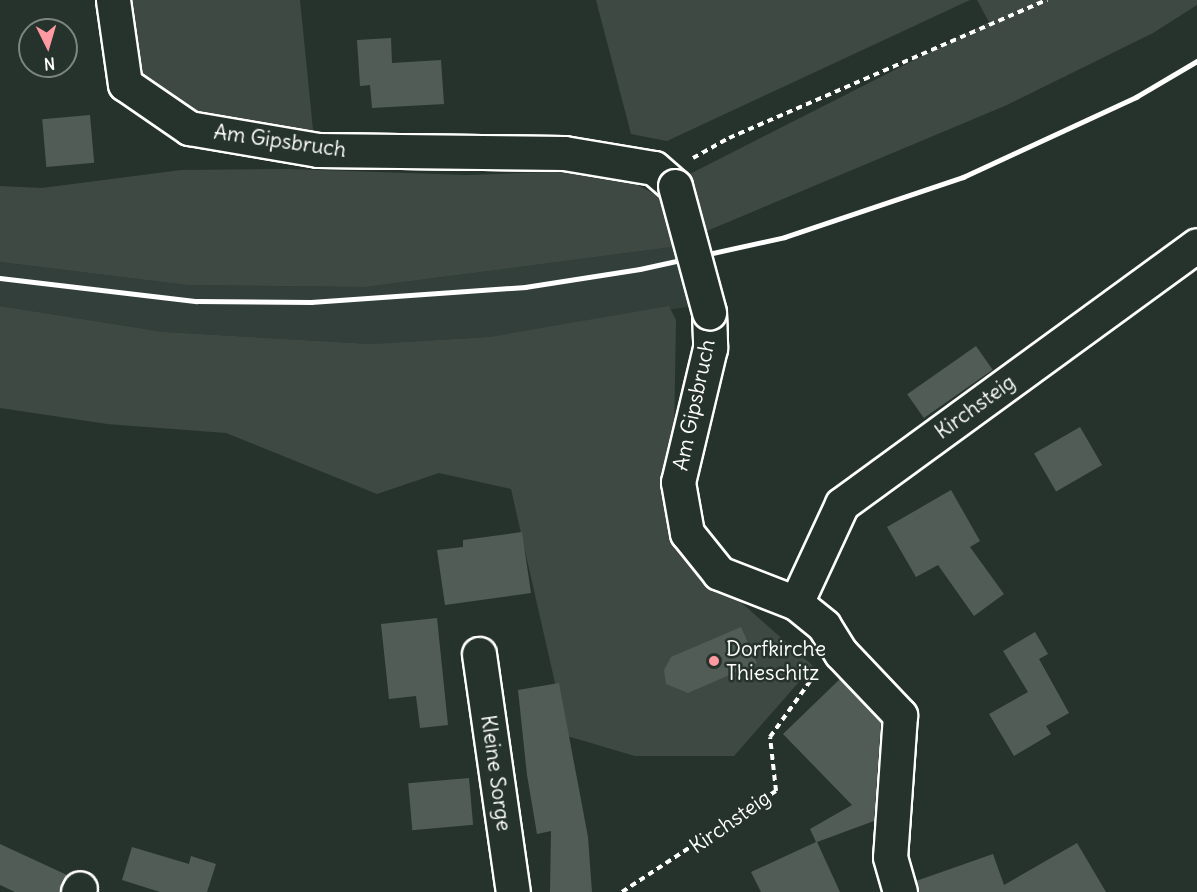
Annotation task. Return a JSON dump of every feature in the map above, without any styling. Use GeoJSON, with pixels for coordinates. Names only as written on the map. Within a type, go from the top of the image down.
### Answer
{"type":"FeatureCollection","features":[{"type":"Feature","properties":{"kind":"street","name":"Am Gipsbruch"},"geometry":{"type":"LineString","coordinates":[[114,0],[125,84],[189,128],[318,150],[564,153],[654,168],[671,182],[709,312],[710,348],[678,482],[687,532],[719,573],[796,603],[824,626],[841,653],[900,715],[890,857],[900,892]]}},
{"type":"Feature","properties":{"kind":"street","name":"Kirchsteig"},"geometry":{"type":"LineString","coordinates":[[796,603],[842,504],[1197,246]]}},
{"type":"Feature","properties":{"kind":"street","name":"Kleine Sorge"},"geometry":{"type":"LineString","coordinates":[[479,654],[513,892]]}},
{"type":"Feature","properties":{"kind":"path"},"geometry":{"type":"LineString","coordinates":[[671,182],[729,138],[1047,0]]}},
{"type":"Feature","properties":{"kind":"path","name":"Kirchsteig"},"geometry":{"type":"LineString","coordinates":[[622,892],[776,790],[770,737],[817,672],[824,626]]}},
{"type":"Feature","properties":{"kind":"shaded area"},"geometry":{"type":"Polygon","coordinates":[[[131,0],[300,0],[313,130],[207,122],[139,78],[131,0]]]}},
{"type":"Feature","properties":{"kind":"shaded area"},"geometry":{"type":"Polygon","coordinates":[[[596,0],[970,0],[667,141],[631,134],[596,0]]]}},
{"type":"Feature","properties":{"kind":"shaded area"},"geometry":{"type":"Polygon","coordinates":[[[977,0],[1197,0],[1197,5],[1153,33],[1007,105],[702,233],[678,180],[989,22],[977,0]]]}},
{"type":"Feature","properties":{"kind":"shaded area"},"geometry":{"type":"Polygon","coordinates":[[[288,169],[467,175],[609,170],[666,200],[680,246],[365,287],[187,285],[0,262],[0,186],[42,188],[181,170],[288,169]]]}},
{"type":"Feature","properties":{"kind":"shaded area"},"geometry":{"type":"Polygon","coordinates":[[[680,246],[693,306],[489,337],[370,344],[164,332],[0,306],[0,262],[187,285],[365,287],[680,246]]]}},
{"type":"Feature","properties":{"kind":"shaded area"},"geometry":{"type":"Polygon","coordinates":[[[0,306],[164,332],[370,344],[489,337],[669,306],[676,320],[673,492],[711,576],[813,666],[734,756],[635,756],[567,736],[511,489],[439,473],[377,494],[226,433],[107,424],[0,408],[0,306]]]}},
{"type":"Feature","properties":{"kind":"building"},"geometry":{"type":"Polygon","coordinates":[[[391,38],[392,63],[441,60],[444,104],[372,108],[370,85],[360,86],[357,40],[391,38]]]}},
{"type":"Feature","properties":{"kind":"building"},"geometry":{"type":"Polygon","coordinates":[[[90,115],[94,163],[46,167],[42,119],[90,115]]]}},
{"type":"Feature","properties":{"kind":"building"},"geometry":{"type":"Polygon","coordinates":[[[976,346],[993,370],[924,418],[907,394],[976,346]]]}},
{"type":"Feature","properties":{"kind":"building"},"geometry":{"type":"Polygon","coordinates":[[[1080,427],[1102,465],[1056,492],[1034,454],[1080,427]]]}},
{"type":"Feature","properties":{"kind":"building"},"geometry":{"type":"Polygon","coordinates":[[[951,490],[980,541],[970,547],[1004,594],[974,616],[938,565],[916,577],[887,527],[951,490]]]}},
{"type":"Feature","properties":{"kind":"building"},"geometry":{"type":"Polygon","coordinates":[[[522,532],[531,593],[445,605],[437,550],[463,547],[463,540],[522,532]]]}},
{"type":"Feature","properties":{"kind":"building"},"geometry":{"type":"Polygon","coordinates":[[[437,618],[448,725],[420,728],[416,696],[389,699],[381,624],[437,618]]]}},
{"type":"Feature","properties":{"kind":"building","name":"Dorfkirche Thieschitz"},"geometry":{"type":"Polygon","coordinates":[[[741,627],[757,663],[688,693],[666,684],[664,670],[671,657],[741,627]]]}},
{"type":"Feature","properties":{"kind":"building"},"geometry":{"type":"Polygon","coordinates":[[[1035,632],[1048,654],[1039,659],[1069,713],[1046,726],[1051,734],[1014,756],[989,714],[1028,692],[1003,651],[1035,632]]]}},
{"type":"Feature","properties":{"kind":"building"},"geometry":{"type":"Polygon","coordinates":[[[840,679],[881,722],[874,821],[817,842],[840,892],[761,892],[751,872],[816,842],[810,829],[852,805],[783,734],[840,679]]]}},
{"type":"Feature","properties":{"kind":"building"},"geometry":{"type":"Polygon","coordinates":[[[559,683],[588,837],[592,892],[550,892],[551,831],[537,834],[527,775],[518,690],[559,683]]]}},
{"type":"Feature","properties":{"kind":"building"},"geometry":{"type":"Polygon","coordinates":[[[469,778],[473,825],[412,830],[408,783],[469,778]]]}},
{"type":"Feature","properties":{"kind":"building"},"geometry":{"type":"Polygon","coordinates":[[[1077,843],[1106,892],[918,892],[916,881],[993,854],[1004,885],[1077,843]]]}},
{"type":"Feature","properties":{"kind":"building"},"geometry":{"type":"Polygon","coordinates":[[[0,844],[67,875],[59,892],[15,892],[0,885],[0,844]]]}},
{"type":"Feature","properties":{"kind":"building"},"geometry":{"type":"Polygon","coordinates":[[[132,847],[189,864],[191,856],[216,864],[207,892],[160,892],[122,880],[132,847]]]}},
{"type":"Feature","properties":{"kind":"railway"},"geometry":{"type":"LineString","coordinates":[[0,278],[197,301],[311,302],[525,287],[640,269],[785,237],[963,177],[1136,97],[1197,61]]}},
{"type":"Feature","properties":{"kind":"place","name":"Dorfkirche Thieschitz"},"geometry":{"type":"Point","coordinates":[714,661]}}]}
